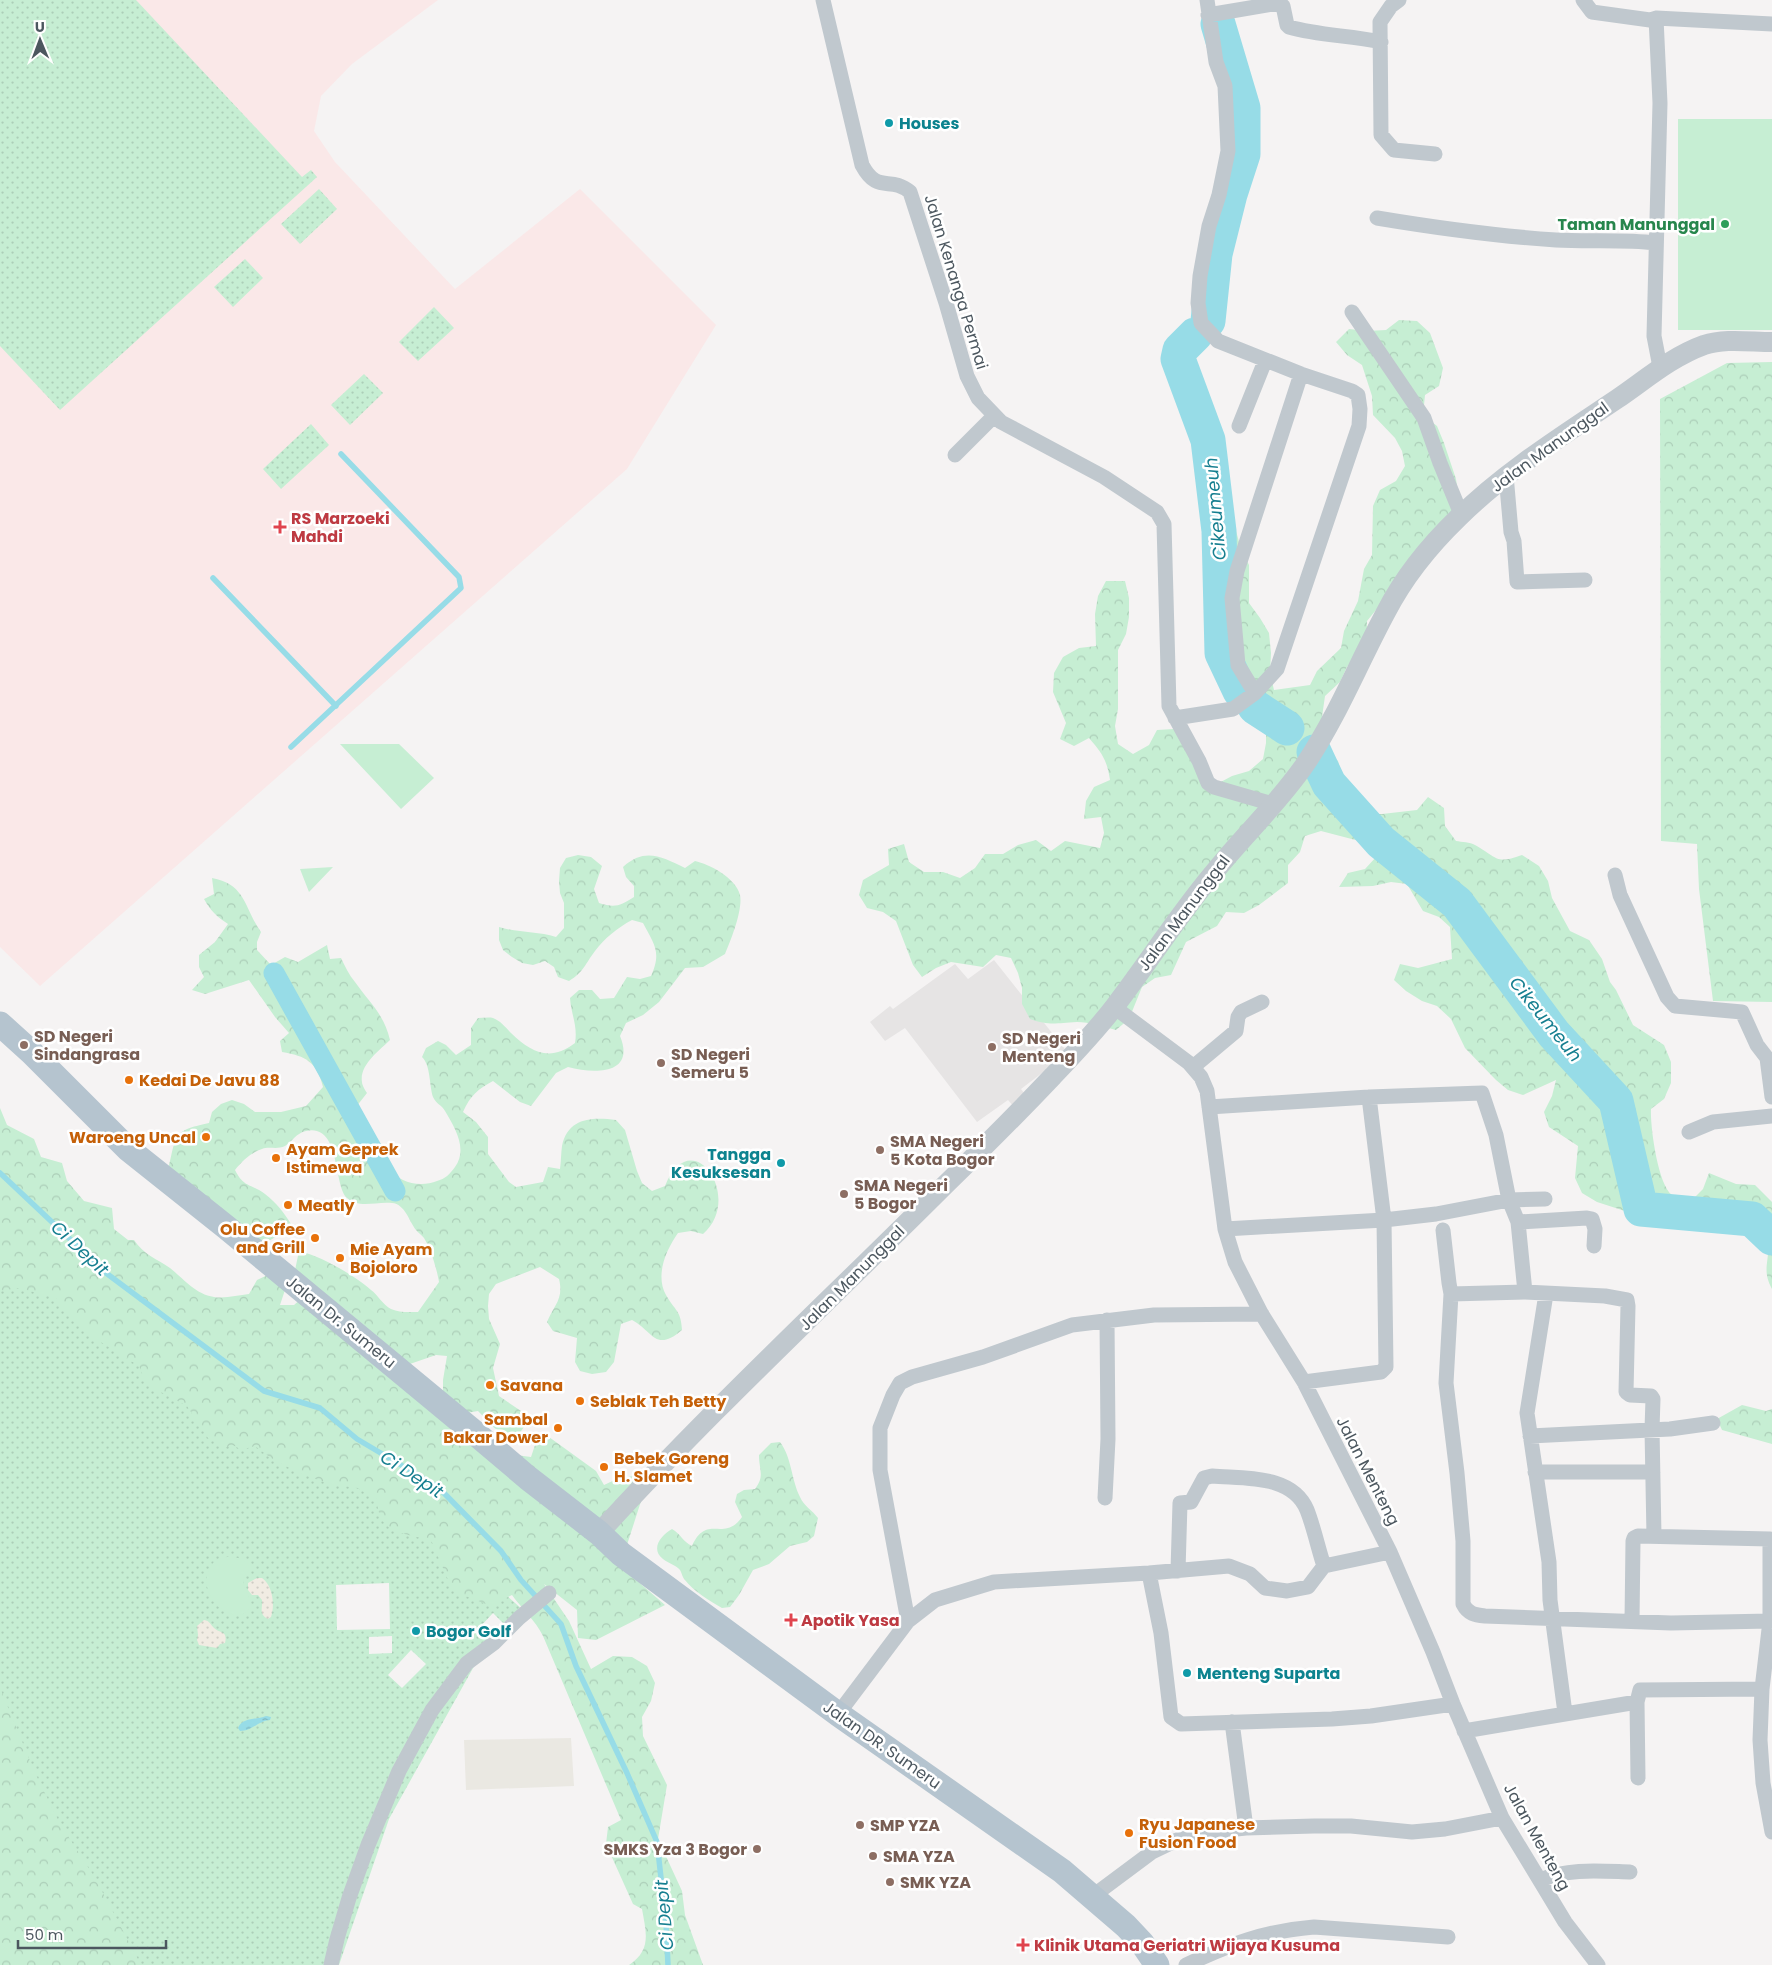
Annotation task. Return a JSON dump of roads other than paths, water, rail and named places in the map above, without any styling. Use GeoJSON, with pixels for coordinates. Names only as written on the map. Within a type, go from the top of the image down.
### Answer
{"type":"FeatureCollection","features":[{"type":"Feature","properties":{"kind":"main road","name":"Jalan Dr. Sumeru"},"geometry":{"type":"LineString","coordinates":[[0,1024],[31,1052],[128,1149],[475,1432],[528,1478],[599,1533]]}},
{"type":"Feature","properties":{"kind":"main road","name":"Jalan DR. Sumeru"},"geometry":{"type":"LineString","coordinates":[[599,1533],[621,1554],[838,1714],[1062,1871],[1093,1896],[1142,1943],[1157,1965]]}},
{"type":"Feature","properties":{"kind":"street","name":"Jalan Kenanga Permai"},"geometry":{"type":"LineString","coordinates":[[823,0],[862,165],[872,180],[878,183],[903,186],[910,192],[946,303],[967,376],[978,398],[1001,422],[1104,477],[1157,512],[1164,524],[1169,706],[1199,761],[1208,783],[1214,787],[1273,804]]}},
{"type":"Feature","properties":{"kind":"street"},"geometry":{"type":"LineString","coordinates":[[1399,0],[1391,6],[1380,22],[1381,135],[1394,150],[1435,154]]}},
{"type":"Feature","properties":{"kind":"street"},"geometry":{"type":"LineString","coordinates":[[1583,0],[1592,12],[1650,20],[1656,18],[1772,24]]}},
{"type":"Feature","properties":{"kind":"street"},"geometry":{"type":"LineString","coordinates":[[1175,718],[1233,708],[1255,693],[1276,669],[1358,426],[1360,409],[1358,395],[1352,391],[1265,361],[1218,341],[1201,323],[1198,303],[1200,276],[1209,226],[1219,195],[1228,151],[1224,86],[1216,62],[1208,7],[1279,3],[1283,6],[1286,25],[1290,28],[1330,36],[1362,38],[1381,42]]}},
{"type":"Feature","properties":{"kind":"street"},"geometry":{"type":"LineString","coordinates":[[1656,18],[1660,103],[1654,336],[1660,367]]}},
{"type":"Feature","properties":{"kind":"street"},"geometry":{"type":"LineString","coordinates":[[1377,218],[1466,232],[1558,240],[1626,240],[1656,243]]}},
{"type":"Feature","properties":{"kind":"street"},"geometry":{"type":"LineString","coordinates":[[1352,312],[1424,418],[1461,514]]}},
{"type":"Feature","properties":{"kind":"street","name":"Jalan Manunggal"},"geometry":{"type":"LineString","coordinates":[[599,1533],[706,1419],[1017,1114],[1075,1053],[1114,1007],[1174,922],[1304,766],[1338,710],[1387,610],[1434,543],[1461,514],[1506,475],[1660,367],[1701,346],[1716,342],[1772,342]]}},
{"type":"Feature","properties":{"kind":"street"},"geometry":{"type":"LineString","coordinates":[[1239,426],[1265,361]]}},
{"type":"Feature","properties":{"kind":"street"},"geometry":{"type":"LineString","coordinates":[[1255,693],[1238,665],[1232,598],[1237,570],[1301,374]]}},
{"type":"Feature","properties":{"kind":"street"},"geometry":{"type":"LineString","coordinates":[[956,455],[994,416]]}},
{"type":"Feature","properties":{"kind":"street"},"geometry":{"type":"LineString","coordinates":[[1506,475],[1517,582],[1585,580]]}},
{"type":"Feature","properties":{"kind":"street"},"geometry":{"type":"LineString","coordinates":[[1615,875],[1620,895],[1671,1002],[1675,1006],[1681,1007],[1742,1012],[1757,1045],[1769,1058],[1772,1097]]}},
{"type":"Feature","properties":{"kind":"street"},"geometry":{"type":"LineString","coordinates":[[1193,1067],[1236,1031],[1238,1017],[1241,1012],[1262,1002]]}},
{"type":"Feature","properties":{"kind":"street","name":"Jalan Menteng"},"geometry":{"type":"LineString","coordinates":[[1114,1007],[1172,1049],[1193,1067],[1201,1077],[1207,1091],[1225,1229],[1235,1262],[1262,1314],[1304,1382],[1390,1552],[1502,1818],[1565,1922],[1598,1965]]}},
{"type":"Feature","properties":{"kind":"street"},"geometry":{"type":"LineString","coordinates":[[1209,1107],[1369,1097],[1482,1093],[1496,1135],[1509,1200],[1518,1222],[1525,1292]]}},
{"type":"Feature","properties":{"kind":"street"},"geometry":{"type":"LineString","coordinates":[[1304,1382],[1381,1372],[1386,1367],[1384,1220],[1369,1097]]}},
{"type":"Feature","properties":{"kind":"street"},"geometry":{"type":"LineString","coordinates":[[1688,1132],[1712,1122],[1772,1116]]}},
{"type":"Feature","properties":{"kind":"street"},"geometry":{"type":"LineString","coordinates":[[1225,1229],[1384,1220],[1436,1214],[1509,1200],[1545,1199]]}},
{"type":"Feature","properties":{"kind":"street"},"geometry":{"type":"LineString","coordinates":[[1518,1222],[1592,1219],[1594,1223],[1594,1246]]}},
{"type":"Feature","properties":{"kind":"street"},"geometry":{"type":"LineString","coordinates":[[1443,1230],[1452,1294],[1446,1383],[1463,1541],[1463,1604],[1466,1611],[1473,1615],[1632,1622],[1770,1621]]}},
{"type":"Feature","properties":{"kind":"street"},"geometry":{"type":"LineString","coordinates":[[1452,1294],[1525,1292],[1605,1296],[1627,1300],[1626,1392],[1630,1395],[1652,1397],[1654,1403],[1652,1429],[1654,1536]]}},
{"type":"Feature","properties":{"kind":"street"},"geometry":{"type":"LineString","coordinates":[[1546,1294],[1527,1413],[1549,1562],[1552,1617],[1565,1714]]}},
{"type":"Feature","properties":{"kind":"street"},"geometry":{"type":"LineString","coordinates":[[908,1621],[880,1470],[880,1428],[893,1395],[900,1383],[912,1377],[983,1357],[1072,1325],[1154,1316],[1262,1314]]}},
{"type":"Feature","properties":{"kind":"street"},"geometry":{"type":"LineString","coordinates":[[1105,1498],[1108,1440],[1107,1320]]}},
{"type":"Feature","properties":{"kind":"street"},"geometry":{"type":"LineString","coordinates":[[1530,1436],[1652,1429],[1713,1423]]}},
{"type":"Feature","properties":{"kind":"street"},"geometry":{"type":"LineString","coordinates":[[1535,1472],[1653,1472]]}},
{"type":"Feature","properties":{"kind":"street"},"geometry":{"type":"LineString","coordinates":[[1178,1571],[1180,1503],[1191,1502],[1204,1478],[1212,1476],[1274,1482],[1294,1492],[1306,1508],[1324,1566]]}},
{"type":"Feature","properties":{"kind":"street"},"geometry":{"type":"LineString","coordinates":[[1632,1622],[1634,1538],[1638,1536],[1654,1536],[1770,1539],[1770,1621],[1762,1689],[1761,1766],[1772,1832]]}},
{"type":"Feature","properties":{"kind":"street"},"geometry":{"type":"LineString","coordinates":[[838,1714],[908,1621],[935,1600],[994,1582],[1149,1573],[1229,1566],[1250,1574],[1265,1588],[1287,1591],[1308,1587],[1324,1566],[1390,1552]]}},
{"type":"Feature","properties":{"kind":"street"},"geometry":{"type":"LineString","coordinates":[[1149,1573],[1161,1633],[1171,1717],[1181,1724],[1332,1719],[1371,1716],[1453,1704]]}},
{"type":"Feature","properties":{"kind":"street"},"geometry":{"type":"LineString","coordinates":[[331,1965],[349,1898],[368,1844],[399,1771],[432,1710],[467,1663],[494,1643],[519,1618],[549,1593]]}},
{"type":"Feature","properties":{"kind":"street"},"geometry":{"type":"LineString","coordinates":[[1638,1778],[1637,1702],[1640,1690],[1762,1689]]}},
{"type":"Feature","properties":{"kind":"street"},"geometry":{"type":"LineString","coordinates":[[1464,1731],[1637,1702]]}},
{"type":"Feature","properties":{"kind":"street"},"geometry":{"type":"LineString","coordinates":[[1232,1722],[1246,1828]]}},
{"type":"Feature","properties":{"kind":"street"},"geometry":{"type":"LineString","coordinates":[[1093,1896],[1152,1852],[1177,1840],[1217,1831],[1246,1828],[1351,1826],[1412,1832],[1445,1829],[1502,1818]]}},
{"type":"Feature","properties":{"kind":"street"},"geometry":{"type":"LineString","coordinates":[[1540,1880],[1552,1875],[1576,1870],[1630,1872]]}},
{"type":"Feature","properties":{"kind":"street"},"geometry":{"type":"LineString","coordinates":[[1186,1965],[1225,1946],[1292,1929],[1314,1927],[1448,1937]]}},
{"type":"Feature","properties":{"kind":"water"},"geometry":{"type":"Polygon","coordinates":[[[266,1716],[271,1717],[270,1720],[244,1731],[240,1731],[238,1728],[246,1720],[266,1716]]]}},
{"type":"Feature","properties":{"kind":"waterway","name":"Cikeumeuh"},"geometry":{"type":"LineString","coordinates":[[1208,321],[1215,254],[1230,194],[1243,154],[1243,108],[1218,24]]}},
{"type":"Feature","properties":{"kind":"waterway","name":"Cikeumeuh"},"geometry":{"type":"LineString","coordinates":[[1195,335],[1180,350],[1178,359],[1208,440],[1219,531],[1222,653],[1240,691]]}},
{"type":"Feature","properties":{"kind":"waterway"},"geometry":{"type":"LineString","coordinates":[[291,747],[461,588],[459,577],[341,454]]}},
{"type":"Feature","properties":{"kind":"waterway"},"geometry":{"type":"LineString","coordinates":[[213,578],[336,706]]}},
{"type":"Feature","properties":{"kind":"waterway","name":"Cikeumeuh"},"geometry":{"type":"LineString","coordinates":[[1255,707],[1287,728]]}},
{"type":"Feature","properties":{"kind":"waterway","name":"Cikeumeuh"},"geometry":{"type":"LineString","coordinates":[[1314,752],[1329,784],[1381,842],[1457,903],[1554,1034],[1616,1101],[1641,1209],[1752,1219],[1772,1238]]}},
{"type":"Feature","properties":{"kind":"waterway"},"geometry":{"type":"LineString","coordinates":[[274,973],[395,1191]]}},
{"type":"Feature","properties":{"kind":"waterway","name":"Ci Depit"},"geometry":{"type":"LineString","coordinates":[[0,1173],[106,1273],[264,1391],[320,1408],[357,1439],[438,1487],[501,1551],[521,1580],[561,1624],[576,1666],[627,1773],[657,1842],[666,1923],[668,1965]]}},
{"type":"Feature","properties":{"kind":"place","name":"Houses"},"geometry":{"type":"Point","coordinates":[889,123]}},
{"type":"Feature","properties":{"kind":"place","name":"Taman Manunggal"},"geometry":{"type":"Point","coordinates":[1725,224]}},
{"type":"Feature","properties":{"kind":"place","name":"RS Marzoeki Mahdi"},"geometry":{"type":"Point","coordinates":[280,527]}},
{"type":"Feature","properties":{"kind":"place","name":"SD Negeri Sindangrasa"},"geometry":{"type":"Point","coordinates":[24,1045]}},
{"type":"Feature","properties":{"kind":"place","name":"SD Negeri Menteng"},"geometry":{"type":"Point","coordinates":[992,1047]}},
{"type":"Feature","properties":{"kind":"place","name":"SD Negeri Semeru 5"},"geometry":{"type":"Point","coordinates":[661,1063]}},
{"type":"Feature","properties":{"kind":"place","name":"Kedai De Javu 88"},"geometry":{"type":"Point","coordinates":[129,1080]}},
{"type":"Feature","properties":{"kind":"place","name":"Waroeng Uncal"},"geometry":{"type":"Point","coordinates":[206,1137]}},
{"type":"Feature","properties":{"kind":"place","name":"SMA Negeri 5 Kota Bogor"},"geometry":{"type":"Point","coordinates":[880,1150]}},
{"type":"Feature","properties":{"kind":"place","name":"Ayam Geprek Istimewa"},"geometry":{"type":"Point","coordinates":[276,1158]}},
{"type":"Feature","properties":{"kind":"place","name":"Tangga Kesuksesan"},"geometry":{"type":"Point","coordinates":[781,1163]}},
{"type":"Feature","properties":{"kind":"place","name":"SMA Negeri 5 Bogor"},"geometry":{"type":"Point","coordinates":[844,1194]}},
{"type":"Feature","properties":{"kind":"place","name":"Meatly"},"geometry":{"type":"Point","coordinates":[288,1205]}},
{"type":"Feature","properties":{"kind":"place","name":"Olu Coffee and Grill"},"geometry":{"type":"Point","coordinates":[315,1238]}},
{"type":"Feature","properties":{"kind":"place","name":"Mie Ayam Bojoloro"},"geometry":{"type":"Point","coordinates":[340,1258]}},
{"type":"Feature","properties":{"kind":"place","name":"Savana"},"geometry":{"type":"Point","coordinates":[490,1385]}},
{"type":"Feature","properties":{"kind":"place","name":"Seblak Teh Betty"},"geometry":{"type":"Point","coordinates":[580,1401]}},
{"type":"Feature","properties":{"kind":"place","name":"Sambal Bakar Dower"},"geometry":{"type":"Point","coordinates":[558,1428]}},
{"type":"Feature","properties":{"kind":"place","name":"Bebek Goreng H. Slamet"},"geometry":{"type":"Point","coordinates":[604,1467]}},
{"type":"Feature","properties":{"kind":"place","name":"Apotik Yasa"},"geometry":{"type":"Point","coordinates":[791,1620]}},
{"type":"Feature","properties":{"kind":"place","name":"Bogor Golf"},"geometry":{"type":"Point","coordinates":[416,1631]}},
{"type":"Feature","properties":{"kind":"place","name":"Menteng Suparta"},"geometry":{"type":"Point","coordinates":[1187,1673]}},
{"type":"Feature","properties":{"kind":"place","name":"SMP YZA"},"geometry":{"type":"Point","coordinates":[860,1825]}},
{"type":"Feature","properties":{"kind":"place","name":"Ryu Japanese Fusion Food"},"geometry":{"type":"Point","coordinates":[1129,1833]}},
{"type":"Feature","properties":{"kind":"place","name":"SMKS Yza 3 Bogor"},"geometry":{"type":"Point","coordinates":[757,1849]}},
{"type":"Feature","properties":{"kind":"place","name":"SMA YZA"},"geometry":{"type":"Point","coordinates":[873,1856]}},
{"type":"Feature","properties":{"kind":"place","name":"SMK YZA"},"geometry":{"type":"Point","coordinates":[890,1882]}},
{"type":"Feature","properties":{"kind":"place","name":"Klinik Utama Geriatri Wijaya Kusuma"},"geometry":{"type":"Point","coordinates":[1023,1945]}}]}
